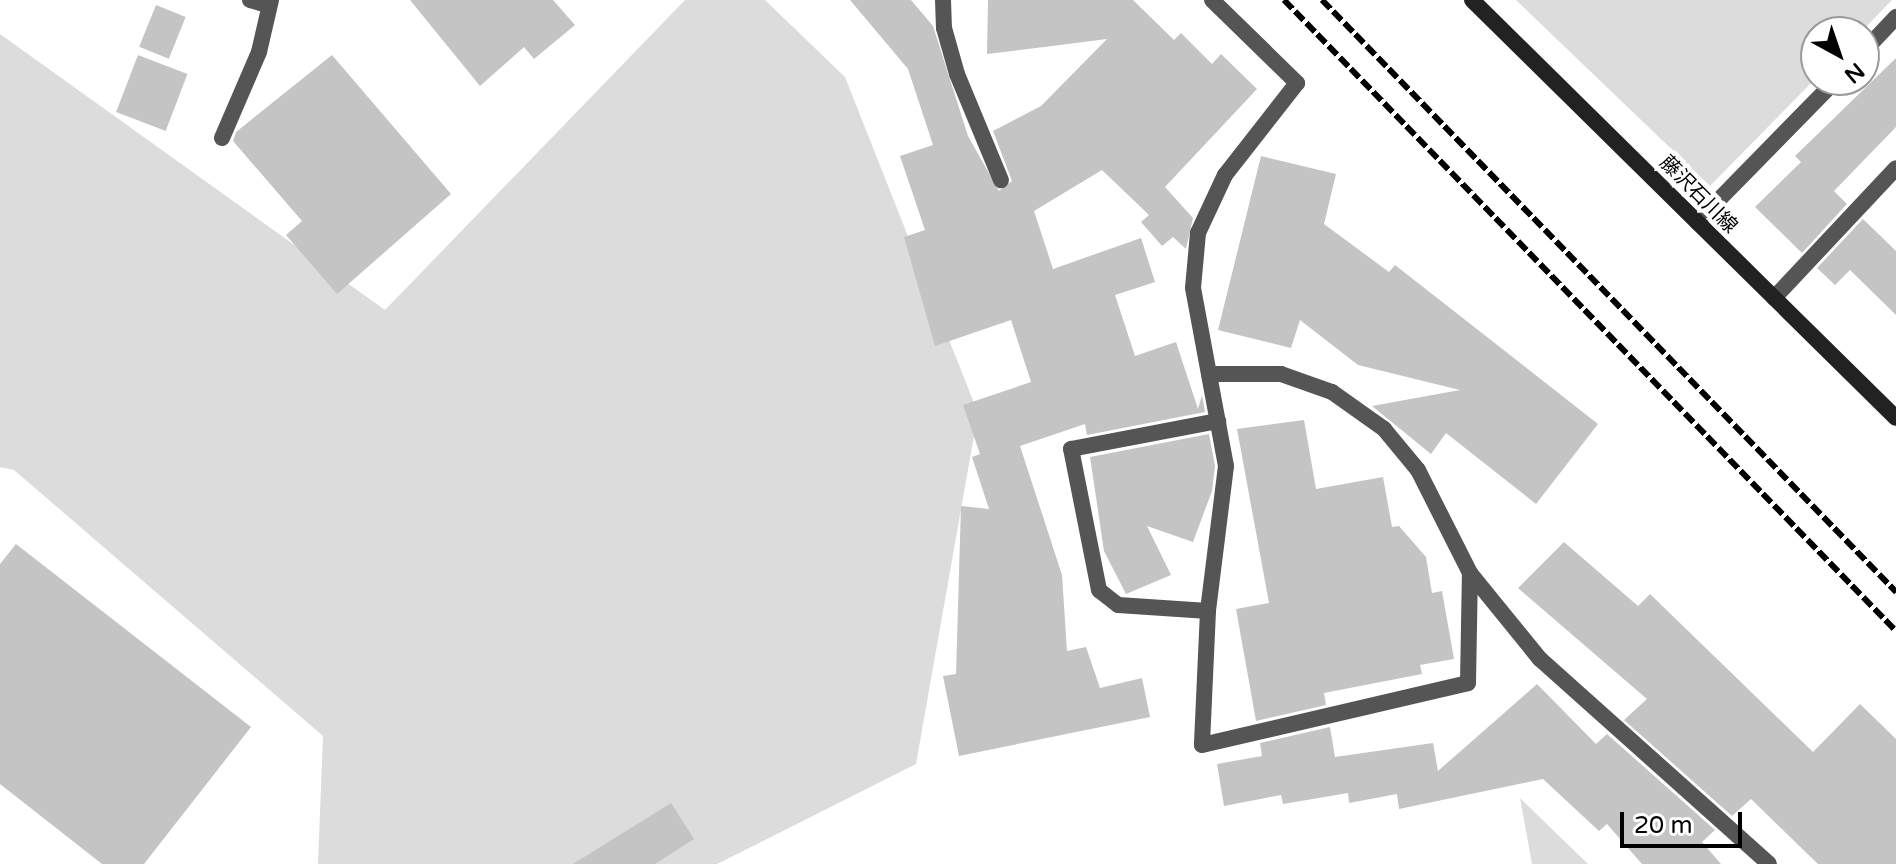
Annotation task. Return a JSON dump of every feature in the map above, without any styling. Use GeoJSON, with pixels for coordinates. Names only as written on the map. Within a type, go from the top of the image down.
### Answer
{"type":"FeatureCollection","features":[{"type":"Feature","properties":{"kind":"street"},"geometry":{"type":"LineString","coordinates":[[222,138],[259,52],[270,3],[250,0]]}},
{"type":"Feature","properties":{"kind":"street"},"geometry":{"type":"LineString","coordinates":[[943,0],[944,28],[957,74],[1001,180]]}},
{"type":"Feature","properties":{"kind":"street"},"geometry":{"type":"LineString","coordinates":[[1212,0],[1297,83],[1225,175],[1198,233],[1193,288],[1218,421],[1225,497],[1208,611],[1202,745],[1468,683],[1470,573]]}},
{"type":"Feature","properties":{"kind":"street","name":"藤沢石川線"},"geometry":{"type":"LineString","coordinates":[[1472,0],[1896,418]]}},
{"type":"Feature","properties":{"kind":"street"},"geometry":{"type":"LineString","coordinates":[[1880,34],[1896,17]]}},
{"type":"Feature","properties":{"kind":"street"},"geometry":{"type":"LineString","coordinates":[[1697,222],[1820,96]]}},
{"type":"Feature","properties":{"kind":"street"},"geometry":{"type":"LineString","coordinates":[[1774,298],[1896,168]]}},
{"type":"Feature","properties":{"kind":"street"},"geometry":{"type":"LineString","coordinates":[[1209,374],[1281,374],[1332,392],[1384,429],[1418,470],[1470,573],[1540,659],[1769,864]]}},
{"type":"Feature","properties":{"kind":"street"},"geometry":{"type":"LineString","coordinates":[[1208,611],[1118,605],[1099,590],[1071,449],[1218,421]]}},
{"type":"Feature","properties":{"kind":"shaded area"},"geometry":{"type":"Polygon","coordinates":[[[685,0],[765,0],[845,77],[978,413],[916,764],[717,864],[318,864],[323,736],[14,470],[0,467],[0,34],[385,310],[685,0]]]}},
{"type":"Feature","properties":{"kind":"shaded area"},"geometry":{"type":"Polygon","coordinates":[[[1516,0],[1892,0],[1876,16],[1800,16],[1800,94],[1710,186],[1516,0]]]}},
{"type":"Feature","properties":{"kind":"shaded area"},"geometry":{"type":"Polygon","coordinates":[[[1520,798],[1588,864],[1532,864],[1520,798]]]}},
{"type":"Feature","properties":{"kind":"building"},"geometry":{"type":"Polygon","coordinates":[[[410,0],[553,0],[575,25],[534,59],[524,47],[480,86],[410,0]]]}},
{"type":"Feature","properties":{"kind":"building"},"geometry":{"type":"Polygon","coordinates":[[[850,0],[911,0],[933,26],[968,136],[999,191],[1012,181],[993,131],[1041,106],[1107,39],[987,54],[988,0],[1133,0],[1174,40],[1181,33],[1212,64],[1221,54],[1257,89],[1165,187],[1193,218],[1186,249],[1173,237],[1162,246],[1141,222],[1149,215],[1102,170],[1034,211],[1053,269],[1141,238],[1155,282],[1115,295],[1135,356],[1176,342],[1198,409],[1202,395],[1205,412],[1087,435],[1085,424],[1020,446],[1062,575],[1067,651],[1086,647],[1100,688],[1142,678],[1150,717],[959,756],[943,676],[956,674],[961,506],[989,509],[972,457],[980,454],[963,405],[1031,382],[1011,320],[935,346],[904,237],[925,230],[900,156],[933,145],[908,69],[850,0]]]}},
{"type":"Feature","properties":{"kind":"building"},"geometry":{"type":"Polygon","coordinates":[[[156,5],[186,17],[169,59],[139,47],[156,5]]]}},
{"type":"Feature","properties":{"kind":"building"},"geometry":{"type":"Polygon","coordinates":[[[138,55],[187,74],[166,131],[116,112],[138,55]]]}},
{"type":"Feature","properties":{"kind":"building"},"geometry":{"type":"Polygon","coordinates":[[[332,55],[451,194],[337,294],[286,235],[302,221],[233,141],[236,132],[332,55]]]}},
{"type":"Feature","properties":{"kind":"building"},"geometry":{"type":"Polygon","coordinates":[[[1896,58],[1896,127],[1834,191],[1847,204],[1802,253],[1755,207],[1801,162],[1795,156],[1857,96],[1880,96],[1880,74],[1896,58]]]}},
{"type":"Feature","properties":{"kind":"building"},"geometry":{"type":"Polygon","coordinates":[[[1261,156],[1336,174],[1324,224],[1389,272],[1395,265],[1598,424],[1536,504],[1446,433],[1431,454],[1372,406],[1460,390],[1358,365],[1300,320],[1291,348],[1218,330],[1261,156]]]}},
{"type":"Feature","properties":{"kind":"building"},"geometry":{"type":"Polygon","coordinates":[[[1863,219],[1896,251],[1896,315],[1850,270],[1835,285],[1817,268],[1863,219]]]}},
{"type":"Feature","properties":{"kind":"building"},"geometry":{"type":"Polygon","coordinates":[[[1304,420],[1316,489],[1383,477],[1392,527],[1399,526],[1426,557],[1432,593],[1442,591],[1454,659],[1420,665],[1422,674],[1324,693],[1326,705],[1256,721],[1236,609],[1269,603],[1237,429],[1304,420]]]}},
{"type":"Feature","properties":{"kind":"building"},"geometry":{"type":"Polygon","coordinates":[[[1209,434],[1215,466],[1212,491],[1193,542],[1147,526],[1171,575],[1126,594],[1104,551],[1090,457],[1209,434]]]}},
{"type":"Feature","properties":{"kind":"building"},"geometry":{"type":"Polygon","coordinates":[[[1564,542],[1638,606],[1650,594],[1813,752],[1860,704],[1896,739],[1896,864],[1818,864],[1751,799],[1732,816],[1624,720],[1647,699],[1518,588],[1564,542]]]}},
{"type":"Feature","properties":{"kind":"building"},"geometry":{"type":"Polygon","coordinates":[[[16,544],[251,727],[144,864],[102,864],[0,784],[0,564],[16,544]]]}},
{"type":"Feature","properties":{"kind":"building"},"geometry":{"type":"Polygon","coordinates":[[[1537,684],[1596,744],[1607,734],[1715,830],[1702,842],[1721,864],[1642,864],[1607,824],[1599,831],[1543,779],[1399,809],[1397,794],[1349,803],[1348,793],[1283,804],[1281,795],[1224,806],[1217,764],[1262,756],[1260,743],[1330,727],[1335,757],[1433,743],[1438,771],[1537,684]]]}},
{"type":"Feature","properties":{"kind":"building"},"geometry":{"type":"Polygon","coordinates":[[[671,803],[694,839],[655,864],[573,864],[671,803]]]}},
{"type":"Feature","properties":{"kind":"railway"},"geometry":{"type":"LineString","coordinates":[[1284,0],[1896,631]]}},
{"type":"Feature","properties":{"kind":"railway"},"geometry":{"type":"LineString","coordinates":[[1322,0],[1896,592]]}}]}
